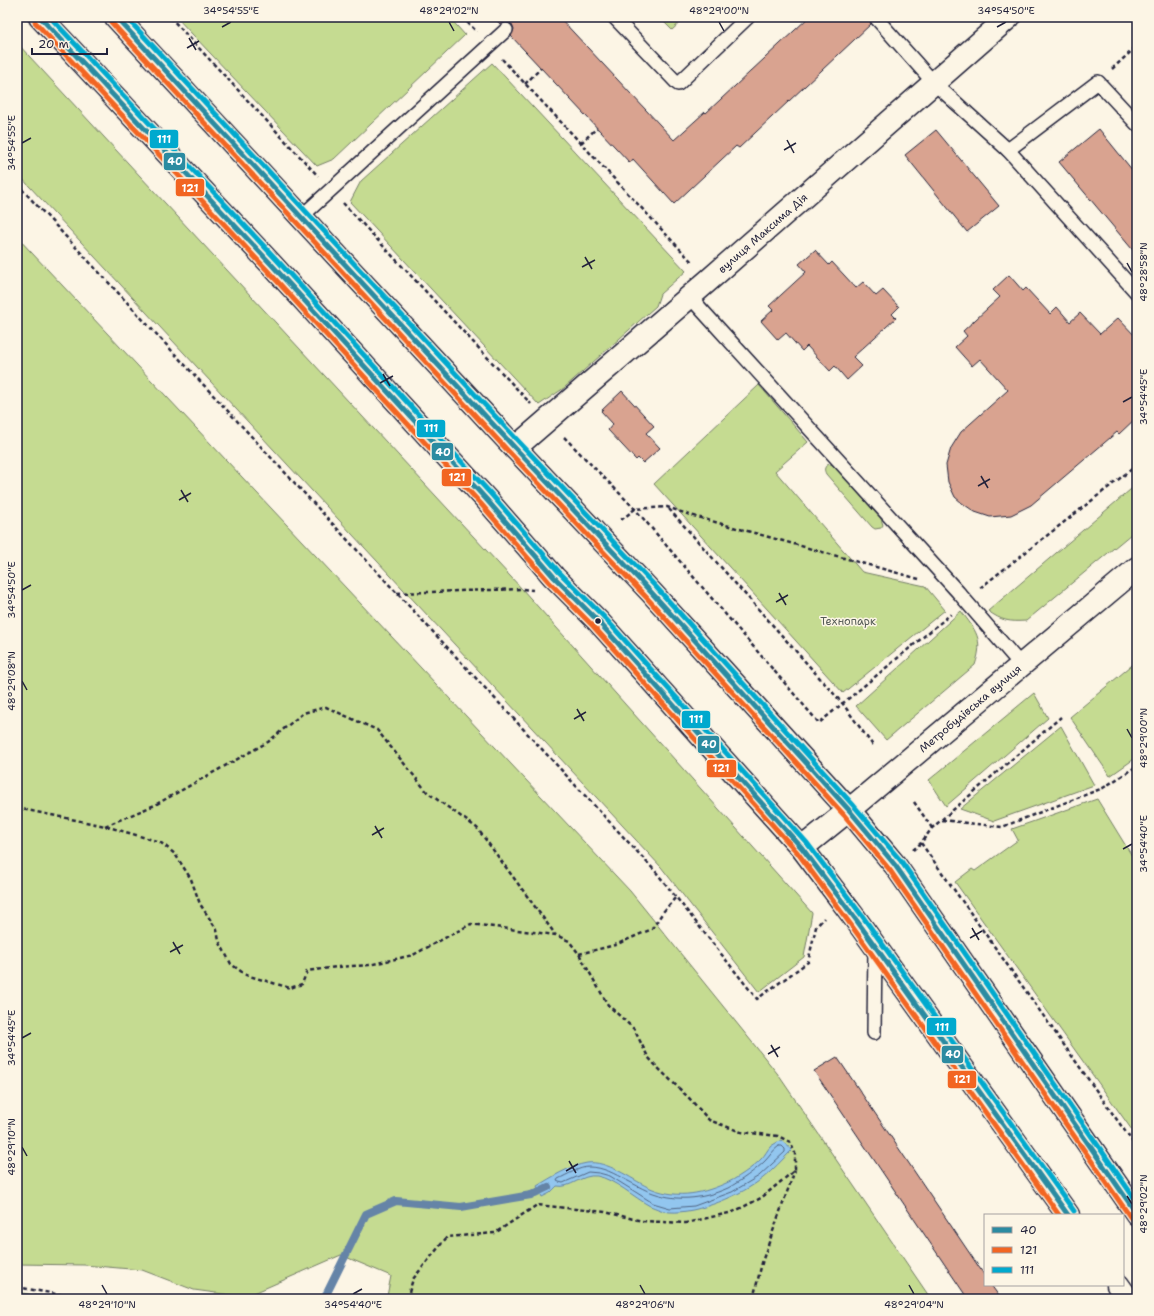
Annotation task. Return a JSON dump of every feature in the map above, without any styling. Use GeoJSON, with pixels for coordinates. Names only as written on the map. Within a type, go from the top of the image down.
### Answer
{"type":"FeatureCollection","features":[{"type":"Feature","properties":{"kind":"main road"},"geometry":{"type":"LineString","coordinates":[[40,17],[271,264],[454,464],[554,577],[598,621],[802,848],[875,946],[1067,1214]]}},
{"type":"Feature","properties":{"kind":"main road"},"geometry":{"type":"LineString","coordinates":[[116,17],[514,448],[656,598],[849,810],[895,865],[1137,1214]]}},
{"type":"Feature","properties":{"kind":"main road","name":"вулиця Максима Дія"},"geometry":{"type":"LineString","coordinates":[[514,448],[710,280],[1009,17]]}},
{"type":"Feature","properties":{"kind":"main road","name":"Метробудівська вулиця"},"geometry":{"type":"LineString","coordinates":[[802,848],[1137,568]]}},
{"type":"Feature","properties":{"kind":"main road"},"geometry":{"type":"LineString","coordinates":[[1119,1286],[1128,1299]]}},
{"type":"Feature","properties":{"kind":"lane"},"geometry":{"type":"LineString","coordinates":[[614,17],[678,84],[748,17]]}},
{"type":"Feature","properties":{"kind":"lane"},"geometry":{"type":"LineString","coordinates":[[877,19],[934,83],[1008,150],[1137,293]]}},
{"type":"Feature","properties":{"kind":"lane"},"geometry":{"type":"LineString","coordinates":[[301,217],[506,30]]}},
{"type":"Feature","properties":{"kind":"lane"},"geometry":{"type":"LineString","coordinates":[[1008,150],[1098,82],[1137,124]]}},
{"type":"Feature","properties":{"kind":"lane"},"geometry":{"type":"LineString","coordinates":[[690,297],[965,600],[1022,665]]}},
{"type":"Feature","properties":{"kind":"lane"},"geometry":{"type":"LineString","coordinates":[[874,1033],[875,946]]}},
{"type":"Feature","properties":{"kind":"path"},"geometry":{"type":"LineString","coordinates":[[170,17],[546,421],[559,432],[635,509],[819,724],[953,613],[965,600],[1137,465]]}},
{"type":"Feature","properties":{"kind":"path"},"geometry":{"type":"LineString","coordinates":[[462,17],[710,280]]}},
{"type":"Feature","properties":{"kind":"path"},"geometry":{"type":"LineString","coordinates":[[1098,82],[1137,46]]}},
{"type":"Feature","properties":{"kind":"path"},"geometry":{"type":"LineString","coordinates":[[525,84],[541,68]]}},
{"type":"Feature","properties":{"kind":"path"},"geometry":{"type":"LineString","coordinates":[[581,143],[597,128]]}},
{"type":"Feature","properties":{"kind":"path"},"geometry":{"type":"LineString","coordinates":[[17,184],[650,866],[757,999],[808,962],[816,927],[824,917]]}},
{"type":"Feature","properties":{"kind":"path"},"geometry":{"type":"LineString","coordinates":[[667,507],[843,704],[874,748]]}},
{"type":"Feature","properties":{"kind":"path"},"geometry":{"type":"LineString","coordinates":[[621,520],[635,509],[667,507],[690,515],[922,580]]}},
{"type":"Feature","properties":{"kind":"path"},"geometry":{"type":"LineString","coordinates":[[396,593],[522,588]]}},
{"type":"Feature","properties":{"kind":"path"},"geometry":{"type":"LineString","coordinates":[[105,826],[155,805],[268,742],[303,713],[326,707],[377,730],[428,793],[477,828],[556,935]]}},
{"type":"Feature","properties":{"kind":"path"},"geometry":{"type":"LineString","coordinates":[[911,851],[921,843],[932,828],[1061,717]]}},
{"type":"Feature","properties":{"kind":"path"},"geometry":{"type":"LineString","coordinates":[[942,820],[1002,827],[1103,788],[1137,766]]}},
{"type":"Feature","properties":{"kind":"path"},"geometry":{"type":"LineString","coordinates":[[914,802],[932,828]]}},
{"type":"Feature","properties":{"kind":"path"},"geometry":{"type":"LineString","coordinates":[[17,808],[105,826],[160,842],[175,854],[191,879],[200,904],[217,930],[219,941],[231,964],[246,975],[290,988],[302,984],[307,971],[369,965],[413,955],[471,924],[556,935],[569,941],[579,954],[608,1005],[634,1029],[648,1056],[658,1068],[690,1098],[709,1120],[741,1132],[778,1136],[790,1142],[795,1153],[795,1170],[763,1259],[753,1299]]}},
{"type":"Feature","properties":{"kind":"path"},"geometry":{"type":"LineString","coordinates":[[921,843],[1137,1148]]}},
{"type":"Feature","properties":{"kind":"path"},"geometry":{"type":"LineString","coordinates":[[579,954],[615,945],[652,929],[663,912],[676,897]]}},
{"type":"Feature","properties":{"kind":"path"},"geometry":{"type":"LineString","coordinates":[[407,1299],[413,1279],[447,1237],[495,1233],[537,1205],[605,1212],[642,1222],[686,1223],[733,1212],[761,1198],[795,1170]]}},
{"type":"Feature","properties":{"kind":"path"},"geometry":{"type":"LineString","coordinates":[[17,1287],[84,1299]]}},
{"type":"Feature","properties":{"kind":"green space"},"geometry":{"type":"Polygon","coordinates":[[[176,17],[449,17],[465,35],[334,159],[317,166],[176,17]]]}},
{"type":"Feature","properties":{"kind":"green space"},"geometry":{"type":"Polygon","coordinates":[[[659,17],[686,17],[672,30],[659,17]]]}},
{"type":"Feature","properties":{"kind":"green space"},"geometry":{"type":"Polygon","coordinates":[[[17,43],[522,589],[812,913],[804,957],[759,992],[661,867],[17,173],[17,43]]]}},
{"type":"Feature","properties":{"kind":"green space"},"geometry":{"type":"Polygon","coordinates":[[[492,63],[686,271],[660,294],[656,306],[564,388],[539,405],[350,202],[361,181],[492,63]]]}},
{"type":"Feature","properties":{"kind":"green space"},"geometry":{"type":"Polygon","coordinates":[[[17,237],[630,891],[777,1073],[931,1299],[391,1299],[387,1296],[391,1276],[341,1255],[245,1297],[194,1290],[142,1270],[84,1265],[17,1264],[17,237]]]}},
{"type":"Feature","properties":{"kind":"green space","name":"Технопарк"},"geometry":{"type":"Polygon","coordinates":[[[759,385],[808,442],[775,471],[862,572],[925,586],[945,610],[843,693],[654,484],[759,385]]]}},
{"type":"Feature","properties":{"kind":"green space"},"geometry":{"type":"Polygon","coordinates":[[[831,464],[881,519],[883,525],[881,528],[875,529],[872,527],[826,474],[825,467],[831,464]]]}},
{"type":"Feature","properties":{"kind":"green space"},"geometry":{"type":"Polygon","coordinates":[[[1137,484],[1137,529],[1026,621],[1006,620],[997,617],[988,611],[1137,484]]]}},
{"type":"Feature","properties":{"kind":"green space"},"geometry":{"type":"Polygon","coordinates":[[[961,611],[971,624],[977,636],[979,648],[975,665],[886,740],[856,706],[961,611]]]}},
{"type":"Feature","properties":{"kind":"green space"},"geometry":{"type":"Polygon","coordinates":[[[1137,661],[1137,757],[1110,776],[1070,717],[1137,661]]]}},
{"type":"Feature","properties":{"kind":"green space"},"geometry":{"type":"Polygon","coordinates":[[[1034,693],[1048,718],[946,806],[929,780],[1034,693]]]}},
{"type":"Feature","properties":{"kind":"green space"},"geometry":{"type":"Polygon","coordinates":[[[1061,726],[1094,785],[994,821],[960,809],[1061,726]]]}},
{"type":"Feature","properties":{"kind":"green space"},"geometry":{"type":"Polygon","coordinates":[[[1097,799],[1137,864],[1137,1137],[955,882],[972,869],[975,871],[1018,840],[1012,829],[1097,799]]]}},
{"type":"Feature","properties":{"kind":"green space"},"geometry":{"type":"Polygon","coordinates":[[[17,1292],[56,1299],[17,1299],[17,1292]]]}},
{"type":"Feature","properties":{"kind":"water"},"geometry":{"type":"Polygon","coordinates":[[[781,1140],[792,1150],[763,1178],[731,1197],[706,1207],[693,1210],[670,1212],[660,1210],[644,1203],[610,1181],[597,1176],[586,1177],[567,1185],[557,1186],[550,1193],[542,1197],[537,1186],[561,1172],[580,1164],[595,1163],[611,1167],[658,1191],[677,1194],[696,1193],[715,1188],[739,1176],[759,1162],[771,1146],[781,1140]]]}},
{"type":"Feature","properties":{"kind":"building"},"geometry":{"type":"Polygon","coordinates":[[[494,17],[559,17],[674,140],[705,112],[706,113],[809,17],[869,17],[871,24],[739,148],[736,146],[674,204],[633,159],[630,163],[511,36],[514,29],[512,24],[505,22],[500,24],[494,17]]]}},
{"type":"Feature","properties":{"kind":"building"},"geometry":{"type":"Polygon","coordinates":[[[1099,129],[1137,176],[1137,255],[1059,162],[1099,129]]]}},
{"type":"Feature","properties":{"kind":"building"},"geometry":{"type":"Polygon","coordinates":[[[936,130],[999,206],[967,232],[905,155],[936,130]]]}},
{"type":"Feature","properties":{"kind":"building"},"geometry":{"type":"Polygon","coordinates":[[[815,250],[829,265],[832,262],[856,288],[863,282],[876,296],[883,290],[899,307],[892,314],[896,318],[853,357],[862,366],[847,380],[835,366],[830,371],[807,346],[802,351],[786,333],[778,340],[761,321],[773,310],[769,306],[806,272],[799,264],[815,250]]]}},
{"type":"Feature","properties":{"kind":"building"},"geometry":{"type":"Polygon","coordinates":[[[1009,275],[1023,291],[1026,288],[1050,314],[1057,307],[1070,322],[1080,313],[1100,334],[1118,318],[1137,338],[1137,417],[1119,434],[1117,432],[1031,505],[1011,515],[990,517],[975,512],[955,497],[948,482],[946,465],[951,448],[961,432],[1008,390],[980,359],[972,366],[955,347],[967,336],[963,331],[1000,297],[993,290],[1009,275]]]}},
{"type":"Feature","properties":{"kind":"building"},"geometry":{"type":"Polygon","coordinates":[[[622,391],[654,426],[646,433],[660,448],[643,463],[638,458],[636,460],[608,430],[613,424],[601,411],[622,391]]]}},
{"type":"Feature","properties":{"kind":"building"},"geometry":{"type":"Polygon","coordinates":[[[837,1057],[984,1275],[984,1286],[992,1286],[1001,1299],[968,1299],[814,1071],[837,1057]]]}},
{"type":"Feature","properties":{"kind":"waterway"},"geometry":{"type":"LineString","coordinates":[[324,1299],[366,1214],[396,1201],[461,1207],[531,1195],[548,1187]]}},
{"type":"Feature","properties":{"kind":"transit line","name":"40"},"geometry":{"type":"LineString","coordinates":[[40,17],[271,264],[486,499],[554,577],[598,621],[802,848],[857,921],[1067,1214]]}},
{"type":"Feature","properties":{"kind":"transit line","name":"111"},"geometry":{"type":"LineString","coordinates":[[50,17],[276,259],[491,494],[559,572],[603,616],[807,843],[863,917],[1074,1211]]}},
{"type":"Feature","properties":{"kind":"transit line","name":"40"},"geometry":{"type":"LineString","coordinates":[[116,17],[515,448],[651,592],[849,810],[895,865],[1137,1214]]}},
{"type":"Feature","properties":{"kind":"transit line","name":"111"},"geometry":{"type":"LineString","coordinates":[[126,17],[520,443],[656,587],[854,806],[901,861],[1137,1202]]}},
{"type":"Feature","properties":{"kind":"transit line","name":"121"},"geometry":{"type":"LineString","coordinates":[[35,22],[266,269],[481,504],[549,582],[593,626],[797,852],[1058,1214]]}},
{"type":"Feature","properties":{"kind":"transit line","name":"121"},"geometry":{"type":"LineString","coordinates":[[111,22],[510,453],[646,597],[844,815],[889,869],[1131,1218]]}}]}
